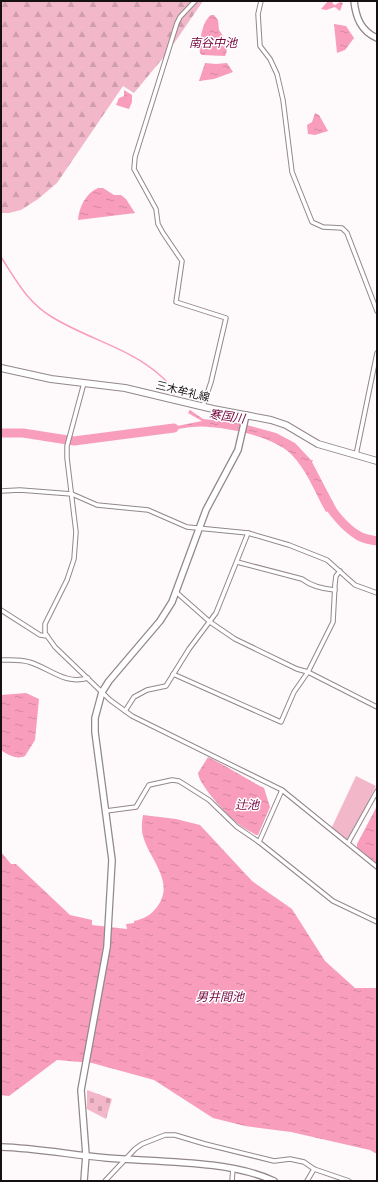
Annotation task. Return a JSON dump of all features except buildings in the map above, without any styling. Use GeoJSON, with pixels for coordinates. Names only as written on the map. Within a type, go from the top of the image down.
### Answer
{"type":"FeatureCollection","features":[{"type":"Feature","properties":{"kind":"main road","name":"三木牟礼線"},"geometry":{"type":"LineString","coordinates":[[1,368],[19,373],[125,388],[271,420],[286,426],[318,444],[377,461]]}},
{"type":"Feature","properties":{"kind":"street"},"geometry":{"type":"LineString","coordinates":[[194,1],[180,17],[177,23],[135,157],[134,169],[156,209],[158,224],[182,261],[176,302],[226,318],[212,382],[203,406]]}},
{"type":"Feature","properties":{"kind":"street"},"geometry":{"type":"LineString","coordinates":[[261,1],[258,19],[260,46],[270,59],[277,74],[283,100],[292,172],[312,222],[323,228],[342,228],[347,233],[377,311]]}},
{"type":"Feature","properties":{"kind":"street"},"geometry":{"type":"LineString","coordinates":[[354,1],[359,22],[368,34],[377,38]]}},
{"type":"Feature","properties":{"kind":"street"},"geometry":{"type":"LineString","coordinates":[[356,456],[377,353]]}},
{"type":"Feature","properties":{"kind":"street"},"geometry":{"type":"LineString","coordinates":[[84,383],[67,446],[67,458],[76,532],[74,559],[67,580],[45,624],[47,636],[55,647],[102,692],[125,711],[282,790],[377,867]]}},
{"type":"Feature","properties":{"kind":"street"},"geometry":{"type":"LineString","coordinates":[[84,1181],[86,1155],[80,1101],[82,1074],[104,969],[110,922],[112,860],[95,732],[96,712],[102,692],[109,681],[160,621],[176,592],[212,497],[232,464],[242,435],[246,415]]}},
{"type":"Feature","properties":{"kind":"street"},"geometry":{"type":"LineString","coordinates":[[1,491],[20,490],[72,494],[97,505],[148,510],[178,524],[199,528],[248,533],[327,560],[355,585],[365,590],[377,593]]}},
{"type":"Feature","properties":{"kind":"street"},"geometry":{"type":"LineString","coordinates":[[125,711],[134,696],[147,690],[166,686],[189,649],[216,612],[248,533]]}},
{"type":"Feature","properties":{"kind":"street"},"geometry":{"type":"LineString","coordinates":[[237,562],[302,579],[307,583],[326,589],[335,590]]}},
{"type":"Feature","properties":{"kind":"street"},"geometry":{"type":"LineString","coordinates":[[173,674],[281,722],[294,692],[308,672],[333,622],[336,576],[340,571]]}},
{"type":"Feature","properties":{"kind":"street"},"geometry":{"type":"LineString","coordinates":[[176,592],[210,622],[235,639],[297,670],[308,672],[377,707]]}},
{"type":"Feature","properties":{"kind":"street"},"geometry":{"type":"LineString","coordinates":[[1,610],[40,635],[47,636]]}},
{"type":"Feature","properties":{"kind":"street"},"geometry":{"type":"LineString","coordinates":[[1,660],[30,662],[69,680],[88,678]]}},
{"type":"Feature","properties":{"kind":"street"},"geometry":{"type":"LineString","coordinates":[[106,811],[136,806],[149,785],[154,783],[179,781],[209,800],[237,827],[259,842],[334,901],[377,922]]}},
{"type":"Feature","properties":{"kind":"street"},"geometry":{"type":"LineString","coordinates":[[259,842],[282,790]]}},
{"type":"Feature","properties":{"kind":"street"},"geometry":{"type":"LineString","coordinates":[[348,844],[377,790]]}},
{"type":"Feature","properties":{"kind":"street"},"geometry":{"type":"LineString","coordinates":[[106,1181],[125,1159],[142,1144],[164,1135],[175,1134],[205,1144],[274,1161],[290,1159],[304,1162],[314,1169],[349,1181]]}},
{"type":"Feature","properties":{"kind":"street"},"geometry":{"type":"LineString","coordinates":[[1,1147],[233,1168],[251,1172],[274,1181]]}},
{"type":"Feature","properties":{"kind":"street"},"geometry":{"type":"LineString","coordinates":[[232,1181],[233,1168]]}},
{"type":"Feature","properties":{"kind":"street"},"geometry":{"type":"LineString","coordinates":[[307,1181],[314,1169]]}},
{"type":"Feature","properties":{"kind":"green space"},"geometry":{"type":"Polygon","coordinates":[[[1,1],[203,1],[168,52],[134,93],[123,86],[57,183],[38,199],[21,210],[9,213],[1,213],[1,1]]]}},
{"type":"Feature","properties":{"kind":"green space"},"geometry":{"type":"Polygon","coordinates":[[[356,776],[376,786],[348,843],[331,829],[356,776]]]}},
{"type":"Feature","properties":{"kind":"green space"},"geometry":{"type":"Polygon","coordinates":[[[87,1090],[112,1099],[106,1119],[87,1109],[87,1090]]]}},
{"type":"Feature","properties":{"kind":"water"},"geometry":{"type":"Polygon","coordinates":[[[328,1],[332,1],[335,5],[340,2],[343,3],[340,11],[335,7],[326,10],[321,9],[328,1]]]}},
{"type":"Feature","properties":{"kind":"water","name":"南谷中池"},"geometry":{"type":"Polygon","coordinates":[[[211,15],[214,15],[218,20],[219,30],[226,42],[227,49],[225,56],[202,55],[200,53],[203,27],[211,15]]]}},
{"type":"Feature","properties":{"kind":"water"},"geometry":{"type":"Polygon","coordinates":[[[334,24],[346,26],[354,38],[345,50],[337,53],[334,24]]]}},
{"type":"Feature","properties":{"kind":"water"},"geometry":{"type":"Polygon","coordinates":[[[205,63],[227,63],[233,72],[214,79],[199,81],[205,63]]]}},
{"type":"Feature","properties":{"kind":"water"},"geometry":{"type":"Polygon","coordinates":[[[124,90],[132,95],[132,102],[129,109],[116,105],[119,98],[124,96],[124,90]]]}},
{"type":"Feature","properties":{"kind":"water"},"geometry":{"type":"Polygon","coordinates":[[[315,113],[319,115],[328,131],[315,135],[308,134],[307,125],[312,122],[315,113]]]}},
{"type":"Feature","properties":{"kind":"water"},"geometry":{"type":"Polygon","coordinates":[[[98,188],[103,188],[114,195],[121,195],[126,199],[135,213],[78,220],[84,201],[90,193],[98,188]]]}},
{"type":"Feature","properties":{"kind":"water"},"geometry":{"type":"Polygon","coordinates":[[[190,410],[203,419],[239,423],[276,433],[295,443],[311,460],[313,460],[312,462],[336,508],[326,512],[297,460],[284,448],[275,443],[242,432],[220,428],[199,426],[164,431],[162,429],[202,421],[188,413],[190,410]]]}},
{"type":"Feature","properties":{"kind":"water"},"geometry":{"type":"Polygon","coordinates":[[[354,530],[362,535],[377,539],[377,543],[356,537],[351,532],[354,530]]]}},
{"type":"Feature","properties":{"kind":"water"},"geometry":{"type":"Polygon","coordinates":[[[26,693],[39,699],[35,740],[25,756],[16,757],[1,750],[1,695],[26,693]]]}},
{"type":"Feature","properties":{"kind":"water","name":"辻池"},"geometry":{"type":"Polygon","coordinates":[[[208,757],[264,788],[270,807],[258,835],[239,825],[232,819],[214,800],[203,785],[198,773],[208,757]]]}},
{"type":"Feature","properties":{"kind":"water"},"geometry":{"type":"Polygon","coordinates":[[[377,806],[377,865],[357,848],[357,844],[377,806]]]}},
{"type":"Feature","properties":{"kind":"water","name":"男井間池"},"geometry":{"type":"Polygon","coordinates":[[[143,815],[176,819],[200,825],[252,881],[292,909],[325,961],[355,988],[377,988],[377,1154],[370,1150],[291,1132],[245,1126],[213,1118],[154,1080],[92,1063],[57,1060],[9,1096],[1,1095],[1,852],[11,864],[16,864],[70,915],[92,920],[92,925],[127,929],[126,924],[134,923],[134,921],[147,916],[155,910],[162,898],[164,889],[163,880],[143,836],[143,815]]]}},
{"type":"Feature","properties":{"kind":"waterway"},"geometry":{"type":"LineString","coordinates":[[1,257],[23,290],[43,311],[66,325],[137,358],[164,379],[175,394]]}},
{"type":"Feature","properties":{"kind":"waterway","name":"寒国川"},"geometry":{"type":"LineString","coordinates":[[1,433],[23,433],[74,441],[174,428]]}},
{"type":"Feature","properties":{"kind":"waterway","name":"寒国川"},"geometry":{"type":"LineString","coordinates":[[325,499],[331,509],[349,529],[361,537],[377,541]]}}]}
